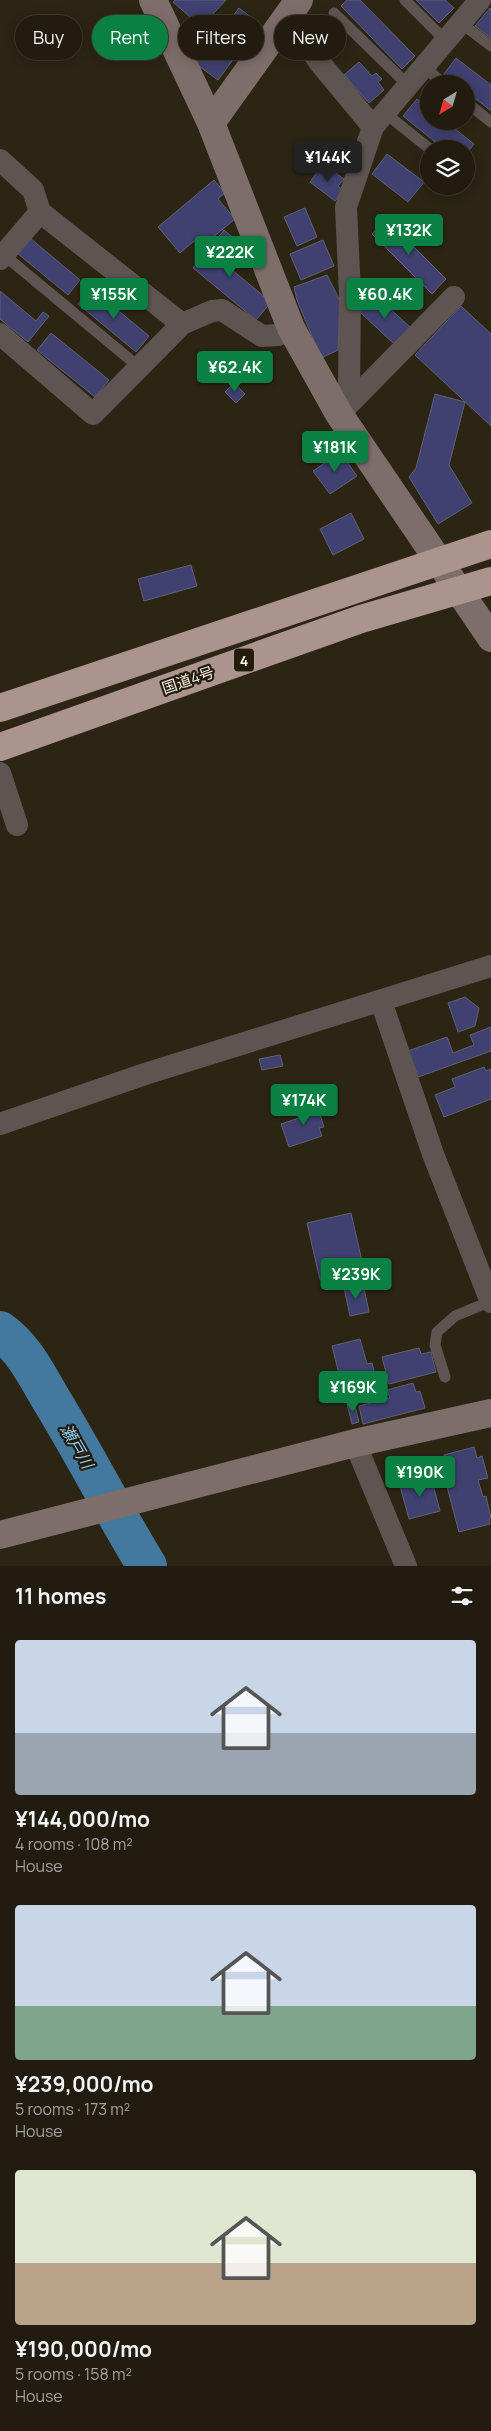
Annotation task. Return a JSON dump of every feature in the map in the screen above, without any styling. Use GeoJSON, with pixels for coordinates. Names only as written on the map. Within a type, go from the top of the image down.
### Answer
{"type":"FeatureCollection","features":[{"type":"Feature","properties":{"kind":"highway","name":"4"},"geometry":{"type":"LineString","coordinates":[[0,708],[491,544]]}},
{"type":"Feature","properties":{"kind":"highway","name":"国道4号"},"geometry":{"type":"LineString","coordinates":[[0,747],[361,619],[491,581]]}},
{"type":"Feature","properties":{"kind":"street"},"geometry":{"type":"LineString","coordinates":[[152,0],[211,123],[291,328],[339,414],[439,562],[461,591],[491,638]]}},
{"type":"Feature","properties":{"kind":"street"},"geometry":{"type":"LineString","coordinates":[[339,414],[349,388],[350,294],[346,206],[379,120],[480,0]]}},
{"type":"Feature","properties":{"kind":"street"},"geometry":{"type":"LineString","coordinates":[[211,123],[293,7],[320,63],[379,120]]}},
{"type":"Feature","properties":{"kind":"street"},"geometry":{"type":"LineString","coordinates":[[0,160],[33,190],[40,212],[182,324]]}},
{"type":"Feature","properties":{"kind":"street"},"geometry":{"type":"LineString","coordinates":[[2,257],[40,212]]}},
{"type":"Feature","properties":{"kind":"street"},"geometry":{"type":"LineString","coordinates":[[339,414],[350,406],[454,297]]}},
{"type":"Feature","properties":{"kind":"street"},"geometry":{"type":"LineString","coordinates":[[0,334],[93,414],[182,324],[212,311],[222,310],[262,336],[278,335],[291,328]]}},
{"type":"Feature","properties":{"kind":"street"},"geometry":{"type":"LineString","coordinates":[[0,773],[17,825]]}},
{"type":"Feature","properties":{"kind":"street"},"geometry":{"type":"LineString","coordinates":[[0,1124],[145,1074],[491,966]]}},
{"type":"Feature","properties":{"kind":"street"},"geometry":{"type":"LineString","coordinates":[[381,1001],[433,1154],[491,1301]]}},
{"type":"Feature","properties":{"kind":"street"},"geometry":{"type":"LineString","coordinates":[[0,1535],[355,1444],[491,1412]]}},
{"type":"Feature","properties":{"kind":"street"},"geometry":{"type":"LineString","coordinates":[[355,1444],[406,1566]]}},
{"type":"Feature","properties":{"kind":"lane"},"geometry":{"type":"LineString","coordinates":[[405,0],[446,41]]}},
{"type":"Feature","properties":{"kind":"lane"},"geometry":{"type":"LineString","coordinates":[[334,13],[408,85]]}},
{"type":"Feature","properties":{"kind":"lane"},"geometry":{"type":"LineString","coordinates":[[461,23],[491,46]]}},
{"type":"Feature","properties":{"kind":"lane"},"geometry":{"type":"LineString","coordinates":[[424,67],[433,75]]}},
{"type":"Feature","properties":{"kind":"lane"},"geometry":{"type":"LineString","coordinates":[[475,109],[491,122]]}},
{"type":"Feature","properties":{"kind":"lane"},"geometry":{"type":"LineString","coordinates":[[379,120],[420,143]]}},
{"type":"Feature","properties":{"kind":"lane"},"geometry":{"type":"LineString","coordinates":[[2,257],[139,368]]}},
{"type":"Feature","properties":{"kind":"lane"},"geometry":{"type":"LineString","coordinates":[[445,1377],[435,1346],[436,1332],[455,1316],[491,1301]]}},
{"type":"Feature","properties":{"kind":"building"},"geometry":{"type":"Polygon","coordinates":[[[175,0],[226,0],[212,15],[188,15],[173,2],[175,0]]]}},
{"type":"Feature","properties":{"kind":"building"},"geometry":{"type":"Polygon","coordinates":[[[347,0],[360,0],[415,56],[402,69],[341,6],[347,0]]]}},
{"type":"Feature","properties":{"kind":"building"},"geometry":{"type":"Polygon","coordinates":[[[416,0],[445,0],[454,8],[439,23],[416,0]]]}},
{"type":"Feature","properties":{"kind":"building"},"geometry":{"type":"Polygon","coordinates":[[[239,8],[248,15],[234,15],[239,8]]]}},
{"type":"Feature","properties":{"kind":"building"},"geometry":{"type":"Polygon","coordinates":[[[491,9],[491,38],[475,26],[491,9]]]}},
{"type":"Feature","properties":{"kind":"building"},"geometry":{"type":"Polygon","coordinates":[[[456,58],[491,85],[491,111],[475,98],[475,75],[444,74],[456,58]]]}},
{"type":"Feature","properties":{"kind":"building"},"geometry":{"type":"Polygon","coordinates":[[[199,60],[233,60],[218,80],[196,64],[199,60]]]}},
{"type":"Feature","properties":{"kind":"building"},"geometry":{"type":"Polygon","coordinates":[[[359,62],[372,76],[376,73],[382,79],[378,82],[384,90],[369,103],[344,75],[359,62]]]}},
{"type":"Feature","properties":{"kind":"building"},"geometry":{"type":"Polygon","coordinates":[[[417,99],[420,101],[420,130],[403,116],[417,99]]]}},
{"type":"Feature","properties":{"kind":"building"},"geometry":{"type":"Polygon","coordinates":[[[420,130],[456,130],[469,140],[433,140],[420,130]]]}},
{"type":"Feature","properties":{"kind":"building"},"geometry":{"type":"Polygon","coordinates":[[[387,154],[420,179],[420,187],[408,202],[372,174],[387,154]]]}},
{"type":"Feature","properties":{"kind":"building"},"geometry":{"type":"Polygon","coordinates":[[[328,167],[344,179],[338,186],[343,190],[335,201],[310,182],[318,171],[323,174],[328,167]]]}},
{"type":"Feature","properties":{"kind":"building"},"geometry":{"type":"Polygon","coordinates":[[[214,180],[225,193],[218,199],[235,219],[200,248],[194,241],[180,253],[158,227],[214,180]]]}},
{"type":"Feature","properties":{"kind":"building"},"geometry":{"type":"Polygon","coordinates":[[[305,208],[317,237],[297,246],[284,217],[305,208]]]}},
{"type":"Feature","properties":{"kind":"building"},"geometry":{"type":"Polygon","coordinates":[[[386,219],[446,279],[432,294],[372,234],[386,219]]]}},
{"type":"Feature","properties":{"kind":"building"},"geometry":{"type":"Polygon","coordinates":[[[224,230],[237,241],[221,261],[271,302],[256,320],[193,268],[224,230]]]}},
{"type":"Feature","properties":{"kind":"building"},"geometry":{"type":"Polygon","coordinates":[[[30,238],[80,280],[68,295],[17,253],[30,238]]]}},
{"type":"Feature","properties":{"kind":"building"},"geometry":{"type":"Polygon","coordinates":[[[323,240],[334,266],[301,280],[290,254],[323,240]]]}},
{"type":"Feature","properties":{"kind":"building"},"geometry":{"type":"Polygon","coordinates":[[[327,275],[340,301],[338,350],[321,358],[297,300],[294,287],[327,275]]]}},
{"type":"Feature","properties":{"kind":"building"},"geometry":{"type":"Polygon","coordinates":[[[91,288],[149,336],[136,352],[78,304],[91,288]]]}},
{"type":"Feature","properties":{"kind":"building"},"geometry":{"type":"Polygon","coordinates":[[[0,291],[36,321],[43,312],[49,316],[28,342],[0,319],[0,291]]]}},
{"type":"Feature","properties":{"kind":"building"},"geometry":{"type":"Polygon","coordinates":[[[376,296],[410,327],[394,344],[360,312],[376,296]]]}},
{"type":"Feature","properties":{"kind":"building"},"geometry":{"type":"Polygon","coordinates":[[[461,306],[491,334],[491,426],[415,355],[461,306]]]}},
{"type":"Feature","properties":{"kind":"building"},"geometry":{"type":"Polygon","coordinates":[[[51,333],[109,380],[95,397],[37,350],[51,333]]]}},
{"type":"Feature","properties":{"kind":"building"},"geometry":{"type":"Polygon","coordinates":[[[234,383],[245,394],[236,403],[225,392],[234,383]]]}},
{"type":"Feature","properties":{"kind":"building"},"geometry":{"type":"Polygon","coordinates":[[[435,394],[465,402],[449,465],[472,503],[438,524],[409,477],[416,468],[435,394]]]}},
{"type":"Feature","properties":{"kind":"building"},"geometry":{"type":"Polygon","coordinates":[[[340,452],[357,476],[330,494],[313,471],[340,452]]]}},
{"type":"Feature","properties":{"kind":"building"},"geometry":{"type":"Polygon","coordinates":[[[351,513],[364,539],[333,555],[320,529],[351,513]]]}},
{"type":"Feature","properties":{"kind":"building"},"geometry":{"type":"Polygon","coordinates":[[[191,565],[197,586],[144,601],[138,579],[191,565]]]}},
{"type":"Feature","properties":{"kind":"building"},"geometry":{"type":"Polygon","coordinates":[[[465,997],[479,1008],[475,1026],[458,1032],[448,1003],[465,997]]]}},
{"type":"Feature","properties":{"kind":"building"},"geometry":{"type":"Polygon","coordinates":[[[491,1027],[491,1051],[418,1077],[408,1051],[447,1037],[453,1053],[474,1045],[470,1035],[491,1027]]]}},
{"type":"Feature","properties":{"kind":"building"},"geometry":{"type":"Polygon","coordinates":[[[280,1055],[283,1066],[262,1070],[259,1059],[280,1055]]]}},
{"type":"Feature","properties":{"kind":"building"},"geometry":{"type":"Polygon","coordinates":[[[484,1067],[486,1071],[491,1069],[491,1099],[444,1117],[435,1095],[455,1087],[452,1079],[484,1067]]]}},
{"type":"Feature","properties":{"kind":"building"},"geometry":{"type":"Polygon","coordinates":[[[309,1102],[310,1107],[317,1105],[324,1127],[319,1128],[322,1136],[289,1147],[281,1124],[299,1118],[297,1111],[303,1110],[301,1105],[309,1102]]]}},
{"type":"Feature","properties":{"kind":"building"},"geometry":{"type":"Polygon","coordinates":[[[351,1213],[364,1270],[320,1280],[307,1223],[351,1213]]]}},
{"type":"Feature","properties":{"kind":"building"},"geometry":{"type":"Polygon","coordinates":[[[363,1284],[369,1312],[350,1316],[344,1288],[363,1284]]]}},
{"type":"Feature","properties":{"kind":"building"},"geometry":{"type":"Polygon","coordinates":[[[360,1339],[367,1364],[372,1363],[375,1375],[369,1377],[373,1391],[345,1398],[332,1346],[360,1339]]]}},
{"type":"Feature","properties":{"kind":"building"},"geometry":{"type":"Polygon","coordinates":[[[419,1348],[421,1354],[431,1352],[436,1372],[389,1384],[382,1357],[419,1348]]]}},
{"type":"Feature","properties":{"kind":"building"},"geometry":{"type":"Polygon","coordinates":[[[413,1383],[416,1392],[420,1391],[425,1408],[363,1424],[359,1406],[390,1398],[387,1390],[413,1383]]]}},
{"type":"Feature","properties":{"kind":"building"},"geometry":{"type":"Polygon","coordinates":[[[354,1402],[359,1422],[352,1424],[347,1404],[354,1402]]]}},
{"type":"Feature","properties":{"kind":"building"},"geometry":{"type":"Polygon","coordinates":[[[474,1447],[477,1458],[482,1456],[488,1478],[478,1480],[483,1497],[486,1496],[491,1518],[489,1519],[490,1524],[459,1532],[446,1483],[451,1482],[444,1455],[474,1447]]]}},
{"type":"Feature","properties":{"kind":"building"},"geometry":{"type":"Polygon","coordinates":[[[431,1477],[440,1511],[409,1519],[400,1486],[431,1477]]]}},
{"type":"Feature","properties":{"kind":"waterway","name":"瀬戸川"},"geometry":{"type":"LineString","coordinates":[[0,1331],[23,1354],[35,1372],[147,1566]]}}]}
